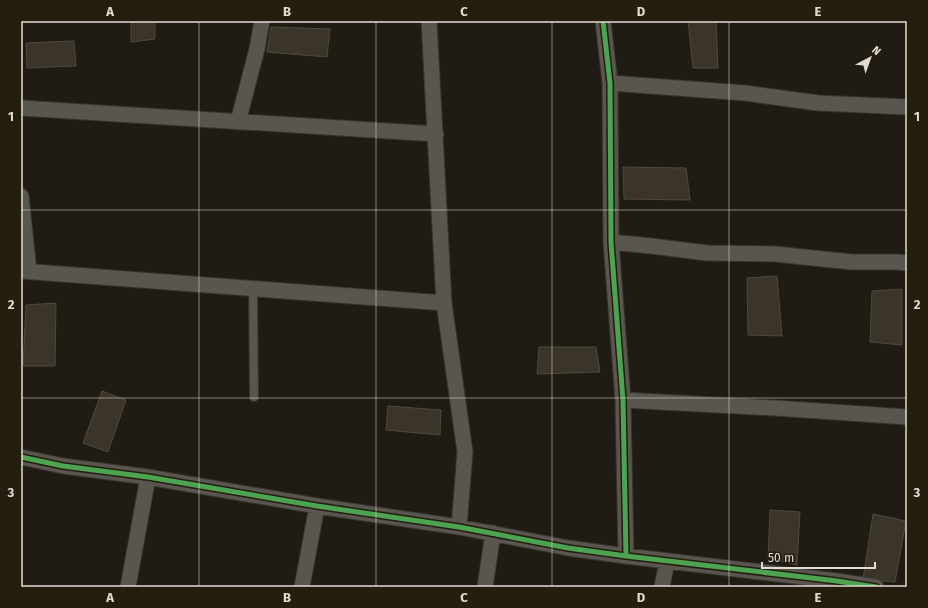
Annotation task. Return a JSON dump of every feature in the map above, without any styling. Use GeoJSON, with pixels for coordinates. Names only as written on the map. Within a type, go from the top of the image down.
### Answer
{"type":"FeatureCollection","features":[{"type":"Feature","properties":{"kind":"street"},"geometry":{"type":"LineString","coordinates":[[238,122],[257,49],[262,21]]}},
{"type":"Feature","properties":{"kind":"street"},"geometry":{"type":"LineString","coordinates":[[430,21],[444,302],[465,452],[459,527]]}},
{"type":"Feature","properties":{"kind":"street"},"geometry":{"type":"LineString","coordinates":[[603,21],[610,83],[611,242],[623,400],[626,556]]}},
{"type":"Feature","properties":{"kind":"street"},"geometry":{"type":"LineString","coordinates":[[610,83],[744,92],[818,103],[907,107]]}},
{"type":"Feature","properties":{"kind":"street"},"geometry":{"type":"LineString","coordinates":[[21,108],[436,134]]}},
{"type":"Feature","properties":{"kind":"street"},"geometry":{"type":"LineString","coordinates":[[21,196],[25,271],[444,302]]}},
{"type":"Feature","properties":{"kind":"street"},"geometry":{"type":"LineString","coordinates":[[611,242],[707,253],[775,254],[852,262],[907,263]]}},
{"type":"Feature","properties":{"kind":"street"},"geometry":{"type":"LineString","coordinates":[[623,400],[907,417]]}},
{"type":"Feature","properties":{"kind":"street"},"geometry":{"type":"LineString","coordinates":[[21,457],[64,466],[148,477],[318,506],[459,527],[568,548],[837,584],[876,587]]}},
{"type":"Feature","properties":{"kind":"street"},"geometry":{"type":"LineString","coordinates":[[128,587],[148,477]]}},
{"type":"Feature","properties":{"kind":"street"},"geometry":{"type":"LineString","coordinates":[[302,587],[318,506]]}},
{"type":"Feature","properties":{"kind":"street"},"geometry":{"type":"LineString","coordinates":[[485,587],[493,534]]}},
{"type":"Feature","properties":{"kind":"street"},"geometry":{"type":"LineString","coordinates":[[662,587],[667,561]]}},
{"type":"Feature","properties":{"kind":"lane"},"geometry":{"type":"LineString","coordinates":[[253,288],[254,397]]}},
{"type":"Feature","properties":{"kind":"building"},"geometry":{"type":"Polygon","coordinates":[[[131,21],[155,21],[155,39],[131,42],[131,21]]]}},
{"type":"Feature","properties":{"kind":"building"},"geometry":{"type":"Polygon","coordinates":[[[688,21],[716,21],[718,68],[693,68],[688,21]]]}},
{"type":"Feature","properties":{"kind":"building"},"geometry":{"type":"Polygon","coordinates":[[[271,27],[330,29],[327,57],[267,52],[271,27]]]}},
{"type":"Feature","properties":{"kind":"building"},"geometry":{"type":"Polygon","coordinates":[[[74,41],[76,66],[27,68],[26,43],[74,41]]]}},
{"type":"Feature","properties":{"kind":"building"},"geometry":{"type":"Polygon","coordinates":[[[623,167],[686,168],[690,200],[624,199],[623,167]]]}},
{"type":"Feature","properties":{"kind":"building"},"geometry":{"type":"Polygon","coordinates":[[[777,276],[782,336],[748,335],[747,278],[777,276]]]}},
{"type":"Feature","properties":{"kind":"building"},"geometry":{"type":"Polygon","coordinates":[[[902,289],[902,345],[870,342],[872,291],[902,289]]]}},
{"type":"Feature","properties":{"kind":"building"},"geometry":{"type":"Polygon","coordinates":[[[56,303],[55,366],[23,366],[26,305],[56,303]]]}},
{"type":"Feature","properties":{"kind":"building"},"geometry":{"type":"Polygon","coordinates":[[[539,347],[596,347],[600,372],[537,374],[539,347]]]}},
{"type":"Feature","properties":{"kind":"building"},"geometry":{"type":"Polygon","coordinates":[[[102,391],[126,400],[108,452],[83,443],[102,391]]]}},
{"type":"Feature","properties":{"kind":"building"},"geometry":{"type":"Polygon","coordinates":[[[388,406],[441,410],[440,435],[386,430],[388,406]]]}},
{"type":"Feature","properties":{"kind":"building"},"geometry":{"type":"Polygon","coordinates":[[[770,510],[800,512],[797,565],[768,558],[770,510]]]}},
{"type":"Feature","properties":{"kind":"building"},"geometry":{"type":"Polygon","coordinates":[[[873,514],[906,521],[895,582],[863,579],[873,514]]]}},
{"type":"Feature","properties":{"kind":"cycle path"},"geometry":{"type":"LineString","coordinates":[[603,21],[610,83],[611,242],[623,400],[626,556]]}},
{"type":"Feature","properties":{"kind":"cycle path"},"geometry":{"type":"LineString","coordinates":[[21,457],[63,466],[148,477],[317,506],[459,527],[568,548],[876,587]]}}]}
